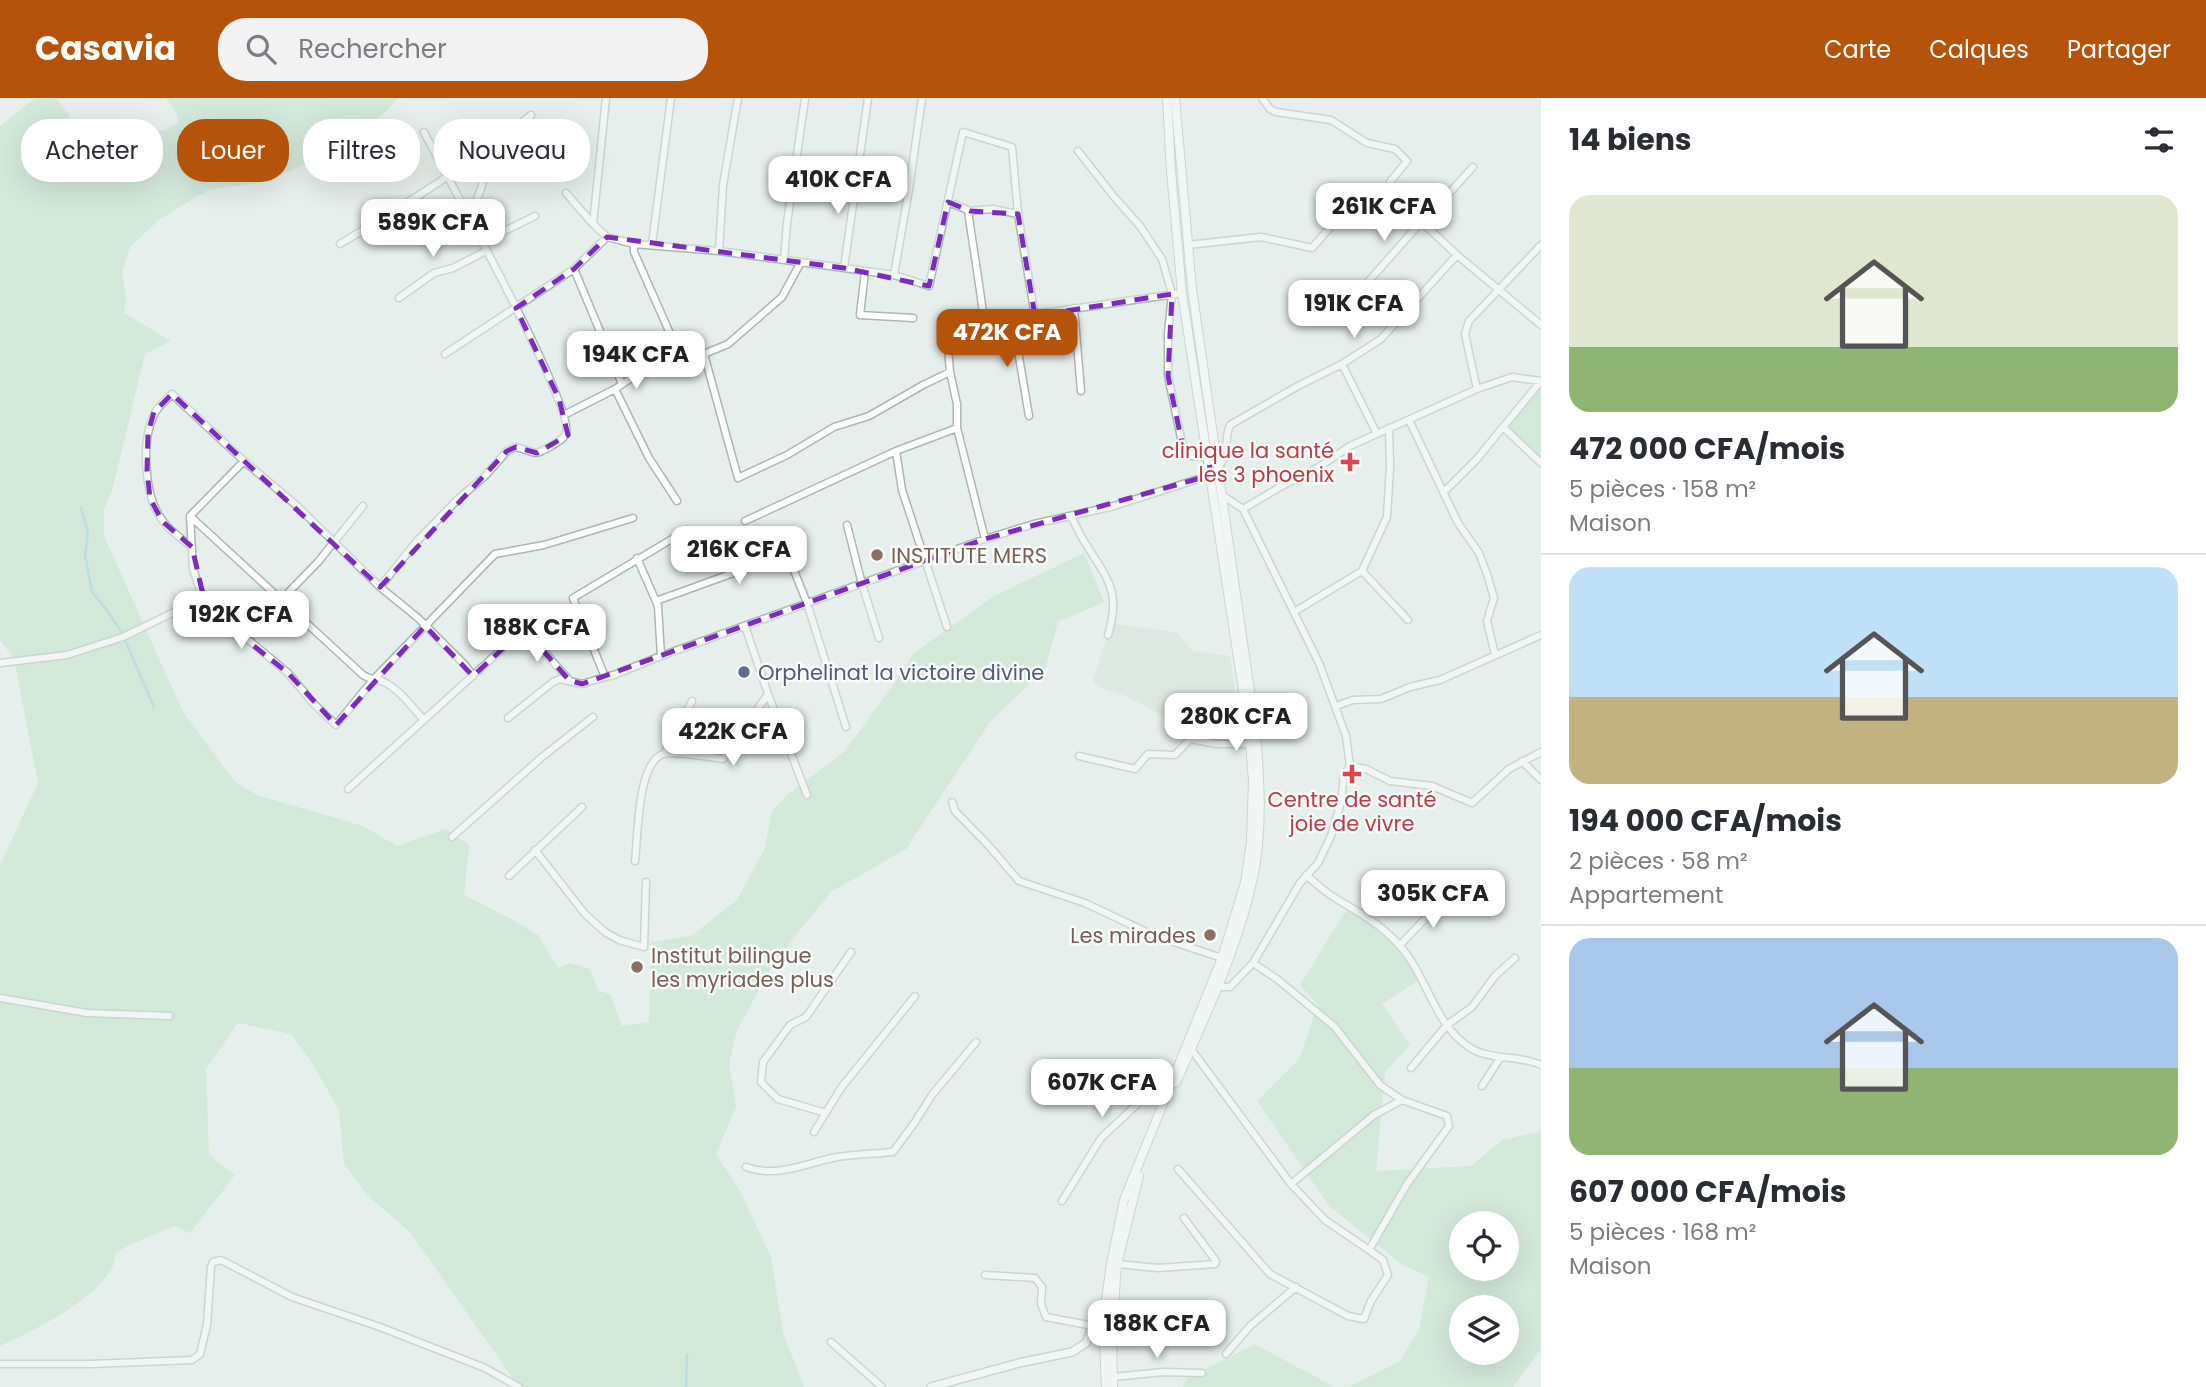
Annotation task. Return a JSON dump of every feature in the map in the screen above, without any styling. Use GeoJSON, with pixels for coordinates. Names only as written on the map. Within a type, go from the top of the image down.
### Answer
{"type":"FeatureCollection","features":[{"type":"Feature","properties":{"kind":"main road"},"geometry":{"type":"LineString","coordinates":[[1106,1387],[1103,1322],[1124,1200],[1218,987],[1254,877],[1258,836],[1259,779],[1256,733],[1222,495],[1216,471],[1208,456],[1182,293],[1167,98]]}},
{"type":"Feature","properties":{"kind":"main road"},"geometry":{"type":"LineString","coordinates":[[1113,1387],[1112,1336],[1117,1264],[1135,1185],[1177,1066],[1222,958],[1245,883],[1251,842],[1253,781],[1250,744],[1192,289],[1175,98]]}},
{"type":"Feature","properties":{"kind":"street"},"geometry":{"type":"LineString","coordinates":[[593,223],[606,98]]}},
{"type":"Feature","properties":{"kind":"street"},"geometry":{"type":"LineString","coordinates":[[652,244],[671,98]]}},
{"type":"Feature","properties":{"kind":"street"},"geometry":{"type":"LineString","coordinates":[[719,251],[723,185],[738,98]]}},
{"type":"Feature","properties":{"kind":"street"},"geometry":{"type":"LineString","coordinates":[[844,268],[868,98]]}},
{"type":"Feature","properties":{"kind":"street"},"geometry":{"type":"LineString","coordinates":[[894,275],[922,98]]}},
{"type":"Feature","properties":{"kind":"street"},"geometry":{"type":"LineString","coordinates":[[1188,245],[1261,237],[1312,248],[1334,223],[1351,213],[1371,208],[1387,195],[1391,182],[1407,161],[1395,149],[1367,143],[1332,120],[1276,113],[1262,98]]}},
{"type":"Feature","properties":{"kind":"street"},"geometry":{"type":"LineString","coordinates":[[784,260],[805,99]]}},
{"type":"Feature","properties":{"kind":"street"},"geometry":{"type":"LineString","coordinates":[[526,119],[531,115]]}},
{"type":"Feature","properties":{"kind":"street"},"geometry":{"type":"LineString","coordinates":[[424,132],[434,152]]}},
{"type":"Feature","properties":{"kind":"street"},"geometry":{"type":"LineString","coordinates":[[566,193],[607,237],[634,244],[719,251],[894,275],[929,286],[963,132],[1012,147],[1018,214],[1035,316]]}},
{"type":"Feature","properties":{"kind":"street"},"geometry":{"type":"LineString","coordinates":[[1078,151],[1140,226],[1162,259],[1172,294],[1168,376],[1182,443],[1192,456],[1208,456]]}},
{"type":"Feature","properties":{"kind":"street"},"geometry":{"type":"LineString","coordinates":[[1368,282],[1473,167]]}},
{"type":"Feature","properties":{"kind":"street"},"geometry":{"type":"LineString","coordinates":[[340,244],[439,182]]}},
{"type":"Feature","properties":{"kind":"street"},"geometry":{"type":"LineString","coordinates":[[380,586],[417,541],[507,452],[516,447],[535,453],[565,436],[567,430],[559,399],[516,308],[450,182]]}},
{"type":"Feature","properties":{"kind":"street"},"geometry":{"type":"LineString","coordinates":[[470,218],[482,182]]}},
{"type":"Feature","properties":{"kind":"street"},"geometry":{"type":"LineString","coordinates":[[1387,195],[1541,325]]}},
{"type":"Feature","properties":{"kind":"street"},"geometry":{"type":"LineString","coordinates":[[948,202],[968,211],[993,209],[1018,214]]}},
{"type":"Feature","properties":{"kind":"street"},"geometry":{"type":"LineString","coordinates":[[968,211],[984,322]]}},
{"type":"Feature","properties":{"kind":"street"},"geometry":{"type":"LineString","coordinates":[[482,242],[534,216]]}},
{"type":"Feature","properties":{"kind":"street"},"geometry":{"type":"LineString","coordinates":[[445,354],[574,269],[607,237]]}},
{"type":"Feature","properties":{"kind":"street"},"geometry":{"type":"LineString","coordinates":[[634,244],[634,252],[680,356]]}},
{"type":"Feature","properties":{"kind":"street"},"geometry":{"type":"LineString","coordinates":[[1477,390],[1465,330],[1469,321],[1541,245]]}},
{"type":"Feature","properties":{"kind":"street"},"geometry":{"type":"LineString","coordinates":[[399,298],[433,273],[453,268],[486,251]]}},
{"type":"Feature","properties":{"kind":"street"},"geometry":{"type":"LineString","coordinates":[[508,718],[560,679],[582,684],[614,675],[985,539],[1158,493],[1216,471],[1225,459],[1230,425],[1342,364],[1381,339],[1457,255]]}},
{"type":"Feature","properties":{"kind":"street"},"geometry":{"type":"LineString","coordinates":[[564,415],[619,386],[654,363],[680,356],[705,354],[728,344],[782,297],[801,262]]}},
{"type":"Feature","properties":{"kind":"street"},"geometry":{"type":"LineString","coordinates":[[574,269],[649,458],[677,501]]}},
{"type":"Feature","properties":{"kind":"street"},"geometry":{"type":"LineString","coordinates":[[865,271],[860,316],[913,318]]}},
{"type":"Feature","properties":{"kind":"street"},"geometry":{"type":"LineString","coordinates":[[985,539],[957,428],[957,404],[948,348],[955,326],[1182,293]]}},
{"type":"Feature","properties":{"kind":"street"},"geometry":{"type":"LineString","coordinates":[[1074,308],[1082,391]]}},
{"type":"Feature","properties":{"kind":"street"},"geometry":{"type":"LineString","coordinates":[[1016,318],[1019,357],[1029,416]]}},
{"type":"Feature","properties":{"kind":"street"},"geometry":{"type":"LineString","coordinates":[[705,354],[738,478],[787,455],[834,427],[869,416],[950,372]]}},
{"type":"Feature","properties":{"kind":"street"},"geometry":{"type":"LineString","coordinates":[[1342,364],[1377,434]]}},
{"type":"Feature","properties":{"kind":"street"},"geometry":{"type":"LineString","coordinates":[[1243,509],[1280,486],[1319,467],[1350,446],[1388,428],[1512,377],[1541,381],[1476,460],[1444,492]]}},
{"type":"Feature","properties":{"kind":"street"},"geometry":{"type":"LineString","coordinates":[[192,547],[162,521],[150,498],[147,471],[148,433],[154,412],[172,394],[425,626],[473,676]]}},
{"type":"Feature","properties":{"kind":"street"},"geometry":{"type":"LineString","coordinates":[[1409,420],[1458,523],[1479,553],[1493,595],[1487,621],[1495,654]]}},
{"type":"Feature","properties":{"kind":"street"},"geometry":{"type":"LineString","coordinates":[[1503,427],[1541,463]]}},
{"type":"Feature","properties":{"kind":"street"},"geometry":{"type":"LineString","coordinates":[[745,521],[895,451],[957,428]]}},
{"type":"Feature","properties":{"kind":"street"},"geometry":{"type":"LineString","coordinates":[[1294,612],[1362,570],[1387,517],[1390,466],[1388,428]]}},
{"type":"Feature","properties":{"kind":"street"},"geometry":{"type":"LineString","coordinates":[[895,451],[901,485],[947,627]]}},
{"type":"Feature","properties":{"kind":"street"},"geometry":{"type":"LineString","coordinates":[[244,461],[190,516],[193,569],[206,608],[288,673],[336,725],[372,681],[495,554],[544,545],[633,518]]}},
{"type":"Feature","properties":{"kind":"street"},"geometry":{"type":"LineString","coordinates":[[1218,987],[1230,987],[1252,963],[1306,875],[1318,863],[1331,836],[1341,802],[1344,775],[1350,766],[1346,736],[1319,663],[1243,509],[1222,495]]}},
{"type":"Feature","properties":{"kind":"street"},"geometry":{"type":"LineString","coordinates":[[245,637],[282,601],[363,506]]}},
{"type":"Feature","properties":{"kind":"street"},"geometry":{"type":"LineString","coordinates":[[190,516],[363,675],[372,681],[378,680],[390,686],[423,719]]}},
{"type":"Feature","properties":{"kind":"street"},"geometry":{"type":"LineString","coordinates":[[1071,516],[1111,587],[1114,604],[1108,635]]}},
{"type":"Feature","properties":{"kind":"street"},"geometry":{"type":"LineString","coordinates":[[847,525],[879,638]]}},
{"type":"Feature","properties":{"kind":"street"},"geometry":{"type":"LineString","coordinates":[[605,677],[573,598],[687,530]]}},
{"type":"Feature","properties":{"kind":"street"},"geometry":{"type":"LineString","coordinates":[[656,601],[783,555],[789,558],[807,603],[846,727]]}},
{"type":"Feature","properties":{"kind":"street"},"geometry":{"type":"LineString","coordinates":[[638,558],[656,601],[661,656]]}},
{"type":"Feature","properties":{"kind":"street"},"geometry":{"type":"LineString","coordinates":[[1362,570],[1408,620]]}},
{"type":"Feature","properties":{"kind":"street"},"geometry":{"type":"LineString","coordinates":[[0,663],[67,654],[123,637],[203,598]]}},
{"type":"Feature","properties":{"kind":"street"},"geometry":{"type":"LineString","coordinates":[[745,626],[807,795]]}},
{"type":"Feature","properties":{"kind":"street"},"geometry":{"type":"LineString","coordinates":[[348,789],[524,629],[569,681]]}},
{"type":"Feature","properties":{"kind":"street"},"geometry":{"type":"LineString","coordinates":[[1336,706],[1353,700],[1381,699],[1410,687],[1440,680],[1541,635]]}},
{"type":"Feature","properties":{"kind":"street"},"geometry":{"type":"LineString","coordinates":[[635,861],[644,778],[655,758],[665,753],[723,759],[768,694]]}},
{"type":"Feature","properties":{"kind":"street"},"geometry":{"type":"LineString","coordinates":[[665,753],[692,701]]}},
{"type":"Feature","properties":{"kind":"street"},"geometry":{"type":"LineString","coordinates":[[452,837],[542,757],[593,717]]}},
{"type":"Feature","properties":{"kind":"street"},"geometry":{"type":"LineString","coordinates":[[1079,756],[1135,769],[1147,754],[1175,755],[1190,739],[1217,744],[1250,744]]}},
{"type":"Feature","properties":{"kind":"street"},"geometry":{"type":"LineString","coordinates":[[1350,766],[1366,769],[1390,781],[1432,786],[1472,803],[1509,769],[1541,752]]}},
{"type":"Feature","properties":{"kind":"street"},"geometry":{"type":"LineString","coordinates":[[1522,761],[1541,780]]}},
{"type":"Feature","properties":{"kind":"street"},"geometry":{"type":"LineString","coordinates":[[952,802],[955,811],[1019,881],[1085,903],[1155,936],[1222,958]]}},
{"type":"Feature","properties":{"kind":"street"},"geometry":{"type":"LineString","coordinates":[[509,876],[582,807]]}},
{"type":"Feature","properties":{"kind":"street"},"geometry":{"type":"LineString","coordinates":[[536,850],[585,914],[605,932],[619,940],[643,947],[646,882]]}},
{"type":"Feature","properties":{"kind":"street"},"geometry":{"type":"LineString","coordinates":[[1306,875],[1335,898],[1383,929],[1400,946],[1447,1025],[1454,1035],[1472,1050],[1500,1058],[1511,1056],[1541,1065]]}},
{"type":"Feature","properties":{"kind":"street"},"geometry":{"type":"LineString","coordinates":[[1400,946],[1446,897]]}},
{"type":"Feature","properties":{"kind":"street"},"geometry":{"type":"LineString","coordinates":[[825,1113],[778,1098],[761,1082],[763,1062],[790,1025],[806,1017],[851,952]]}},
{"type":"Feature","properties":{"kind":"street"},"geometry":{"type":"LineString","coordinates":[[1411,1068],[1447,1025],[1472,1007],[1495,976],[1516,958]]}},
{"type":"Feature","properties":{"kind":"street"},"geometry":{"type":"LineString","coordinates":[[1252,963],[1277,979],[1335,1027],[1380,1085],[1402,1100],[1447,1116],[1450,1126],[1408,1184],[1369,1250]]}},
{"type":"Feature","properties":{"kind":"street"},"geometry":{"type":"LineString","coordinates":[[814,1132],[841,1088],[915,996]]}},
{"type":"Feature","properties":{"kind":"street"},"geometry":{"type":"LineString","coordinates":[[0,998],[87,1013],[169,1016]]}},
{"type":"Feature","properties":{"kind":"street"},"geometry":{"type":"LineString","coordinates":[[746,1167],[775,1172],[835,1157],[893,1152],[925,1103],[976,1042]]}},
{"type":"Feature","properties":{"kind":"street"},"geometry":{"type":"LineString","coordinates":[[1178,1169],[1270,1274],[1348,1316],[1364,1319],[1371,1301],[1388,1275],[1383,1260],[1325,1220],[1291,1185],[1191,1049]]}},
{"type":"Feature","properties":{"kind":"street"},"geometry":{"type":"LineString","coordinates":[[1482,1086],[1500,1058]]}},
{"type":"Feature","properties":{"kind":"street"},"geometry":{"type":"LineString","coordinates":[[1062,1200],[1101,1139],[1177,1066]]}},
{"type":"Feature","properties":{"kind":"street"},"geometry":{"type":"LineString","coordinates":[[1291,1185],[1374,1115],[1402,1100]]}},
{"type":"Feature","properties":{"kind":"street"},"geometry":{"type":"LineString","coordinates":[[1117,1264],[1158,1268],[1216,1263],[1184,1217]]}},
{"type":"Feature","properties":{"kind":"street"},"geometry":{"type":"LineString","coordinates":[[0,1364],[192,1360],[200,1354],[207,1325],[211,1267],[213,1262],[221,1260],[292,1297],[380,1327],[485,1368],[519,1387]]}},
{"type":"Feature","properties":{"kind":"street"},"geometry":{"type":"LineString","coordinates":[[985,1275],[1035,1278],[1042,1287],[1041,1304],[1046,1318],[1093,1326],[1103,1322]]}},
{"type":"Feature","properties":{"kind":"street"},"geometry":{"type":"LineString","coordinates":[[1226,1354],[1250,1326],[1296,1287]]}},
{"type":"Feature","properties":{"kind":"street"},"geometry":{"type":"LineString","coordinates":[[931,1387],[1018,1363],[1073,1352],[1086,1343],[1093,1326]]}},
{"type":"Feature","properties":{"kind":"street"},"geometry":{"type":"LineString","coordinates":[[831,1342],[882,1387]]}},
{"type":"Feature","properties":{"kind":"street"},"geometry":{"type":"LineString","coordinates":[[1113,1377],[1164,1372],[1202,1373]]}},
{"type":"Feature","properties":{"kind":"highlighted area"},"geometry":{"type":"Polygon","coordinates":[[[948,202],[970,211],[1018,214],[1035,316],[1172,294],[1168,376],[1182,443],[1192,456],[1208,456],[1211,475],[985,539],[582,684],[569,680],[524,629],[473,676],[425,626],[336,725],[288,673],[206,608],[192,547],[162,521],[150,498],[147,471],[148,433],[154,412],[172,394],[380,587],[507,451],[516,447],[537,453],[568,435],[559,399],[516,308],[574,269],[607,237],[844,268],[929,286],[948,202]]]}},
{"type":"Feature","properties":{"kind":"shaded area"},"geometry":{"type":"Polygon","coordinates":[[[1111,624],[1176,632],[1192,651],[1230,656],[1240,730],[1213,734],[1191,731],[1128,697],[1099,687],[1093,680],[1111,624]]]}},
{"type":"Feature","properties":{"kind":"green space"},"geometry":{"type":"Polygon","coordinates":[[[35,98],[55,98],[69,114],[69,119],[21,119],[21,182],[163,182],[163,130],[177,124],[177,182],[265,182],[208,190],[160,219],[130,247],[122,271],[126,298],[124,313],[171,341],[145,354],[112,491],[104,509],[104,536],[183,712],[234,781],[257,795],[363,826],[397,846],[446,829],[469,845],[464,895],[538,935],[558,968],[570,963],[590,969],[598,991],[610,994],[622,1026],[649,1022],[651,942],[691,936],[737,900],[765,848],[772,811],[788,794],[845,751],[914,653],[994,596],[1084,553],[1104,602],[1058,622],[1045,669],[990,722],[906,849],[831,892],[772,965],[736,1033],[729,1064],[736,1106],[716,1154],[740,1191],[771,1257],[783,1333],[804,1387],[519,1387],[410,1232],[367,1195],[344,1164],[339,1110],[311,1061],[291,1034],[238,1023],[206,1069],[209,1155],[235,1175],[190,1233],[174,1226],[129,1245],[116,1253],[112,1268],[92,1292],[62,1314],[0,1346],[0,865],[38,783],[14,659],[0,640],[0,126],[35,98]]]}},
{"type":"Feature","properties":{"kind":"green space"},"geometry":{"type":"Polygon","coordinates":[[[166,98],[398,98],[377,119],[303,119],[303,165],[289,171],[289,119],[178,119],[166,98]]]}},
{"type":"Feature","properties":{"kind":"green space"},"geometry":{"type":"Polygon","coordinates":[[[1541,381],[1541,463],[1503,427],[1541,381]]]}},
{"type":"Feature","properties":{"kind":"green space"},"geometry":{"type":"Polygon","coordinates":[[[1349,905],[1398,944],[1420,979],[1382,1004],[1410,1045],[1385,1072],[1376,1171],[1471,1166],[1502,1140],[1541,1131],[1541,1349],[1513,1387],[1348,1387],[1400,1361],[1419,1329],[1429,1277],[1403,1265],[1330,1207],[1257,1101],[1299,1059],[1318,1005],[1300,985],[1349,905]]]}},
{"type":"Feature","properties":{"kind":"green space"},"geometry":{"type":"Polygon","coordinates":[[[1255,1344],[1334,1387],[1183,1387],[1186,1379],[1255,1344]]]}},
{"type":"Feature","properties":{"kind":"waterway"},"geometry":{"type":"LineString","coordinates":[[81,508],[88,533],[85,554],[92,592],[122,633]]}},
{"type":"Feature","properties":{"kind":"waterway"},"geometry":{"type":"LineString","coordinates":[[125,640],[154,707]]}},
{"type":"Feature","properties":{"kind":"waterway"},"geometry":{"type":"LineString","coordinates":[[686,1387],[687,1355]]}},
{"type":"Feature","properties":{"kind":"place","name":"clinique la santé les 3 phoenix"},"geometry":{"type":"Point","coordinates":[1350,462]}},
{"type":"Feature","properties":{"kind":"place","name":"INSTITUTE MERS"},"geometry":{"type":"Point","coordinates":[877,555]}},
{"type":"Feature","properties":{"kind":"place","name":"Orphelinat la victoire divine"},"geometry":{"type":"Point","coordinates":[744,672]}},
{"type":"Feature","properties":{"kind":"place","name":"Centre de santé joie de vivre"},"geometry":{"type":"Point","coordinates":[1352,774]}},
{"type":"Feature","properties":{"kind":"place","name":"Les mirades"},"geometry":{"type":"Point","coordinates":[1210,935]}},
{"type":"Feature","properties":{"kind":"place","name":"Institut bilingue les myriades plus"},"geometry":{"type":"Point","coordinates":[637,967]}}]}
